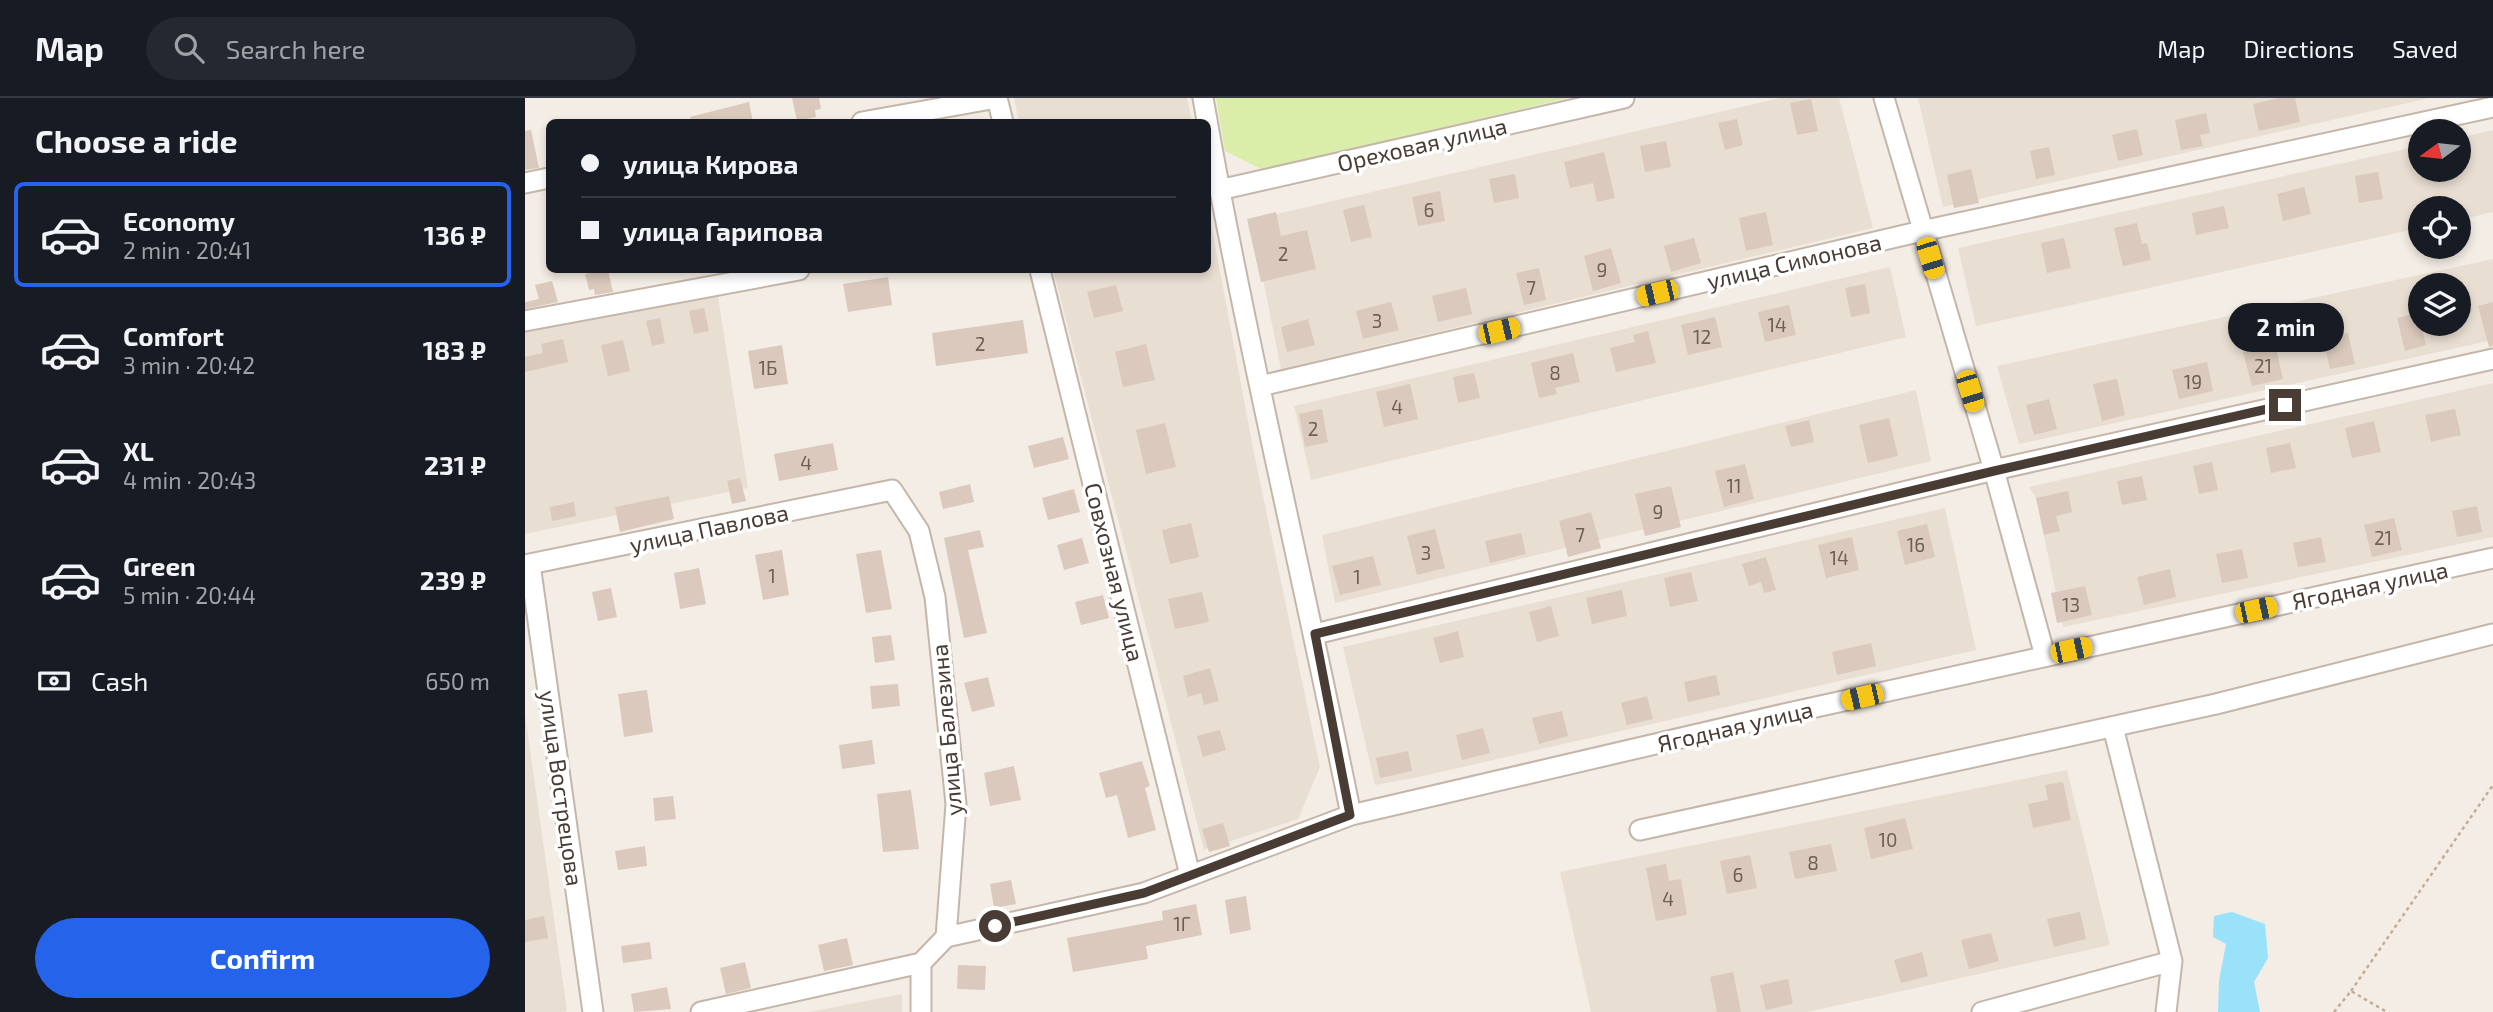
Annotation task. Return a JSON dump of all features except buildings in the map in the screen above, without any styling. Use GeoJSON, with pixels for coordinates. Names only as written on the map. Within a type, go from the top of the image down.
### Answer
{"type":"FeatureCollection","features":[{"type":"Feature","properties":{"kind":"street"},"geometry":{"type":"LineString","coordinates":[[879,119],[997,98],[1002,119]]}},
{"type":"Feature","properties":{"kind":"street"},"geometry":{"type":"LineString","coordinates":[[1203,98],[1207,119]]}},
{"type":"Feature","properties":{"kind":"street","name":"Ореховая улица"},"geometry":{"type":"LineString","coordinates":[[1219,190],[1624,98]]}},
{"type":"Feature","properties":{"kind":"street"},"geometry":{"type":"LineString","coordinates":[[1884,98],[1921,231],[1994,471],[2045,656]]}},
{"type":"Feature","properties":{"kind":"street","name":"улица Симонова"},"geometry":{"type":"LineString","coordinates":[[1260,387],[1921,231],[2493,107]]}},
{"type":"Feature","properties":{"kind":"street"},"geometry":{"type":"LineString","coordinates":[[1211,144],[1260,387],[1315,634],[1350,815]]}},
{"type":"Feature","properties":{"kind":"street"},"geometry":{"type":"LineString","coordinates":[[525,183],[546,179]]}},
{"type":"Feature","properties":{"kind":"street"},"geometry":{"type":"LineString","coordinates":[[525,321],[783,273]]}},
{"type":"Feature","properties":{"kind":"street","name":"Совхозная улица"},"geometry":{"type":"LineString","coordinates":[[1041,273],[1190,875]]}},
{"type":"Feature","properties":{"kind":"street"},"geometry":{"type":"LineString","coordinates":[[1315,634],[1994,471],[2493,359]]}},
{"type":"Feature","properties":{"kind":"street","name":"улица Павлова"},"geometry":{"type":"LineString","coordinates":[[528,565],[892,491]]}},
{"type":"Feature","properties":{"kind":"street","name":"улица Балезина"},"geometry":{"type":"LineString","coordinates":[[892,491],[919,531],[935,597],[956,804],[946,937]]}},
{"type":"Feature","properties":{"kind":"street","name":"Ягодная улица"},"geometry":{"type":"LineString","coordinates":[[946,937],[1144,893],[1350,815],[1784,714],[2493,558]]}},
{"type":"Feature","properties":{"kind":"street","name":"улица Вострецова"},"geometry":{"type":"LineString","coordinates":[[528,565],[593,1012]]}},
{"type":"Feature","properties":{"kind":"street"},"geometry":{"type":"LineString","coordinates":[[1640,830],[2216,704],[2493,634]]}},
{"type":"Feature","properties":{"kind":"street"},"geometry":{"type":"LineString","coordinates":[[2113,727],[2172,961],[2166,1012]]}},
{"type":"Feature","properties":{"kind":"street"},"geometry":{"type":"LineString","coordinates":[[701,1012],[921,963],[946,937]]}},
{"type":"Feature","properties":{"kind":"street"},"geometry":{"type":"LineString","coordinates":[[1982,1012],[2172,961]]}},
{"type":"Feature","properties":{"kind":"street"},"geometry":{"type":"LineString","coordinates":[[921,963],[921,1012]]}},
{"type":"Feature","properties":{"kind":"path"},"geometry":{"type":"LineString","coordinates":[[2334,1012],[2493,785]]}},
{"type":"Feature","properties":{"kind":"path"},"geometry":{"type":"LineString","coordinates":[[2351,991],[2387,1012]]}},
{"type":"Feature","properties":{"kind":"shaded area"},"geometry":{"type":"Polygon","coordinates":[[[1014,98],[1187,98],[1191,119],[1018,119],[1014,98]]]}},
{"type":"Feature","properties":{"kind":"shaded area"},"geometry":{"type":"Polygon","coordinates":[[[1780,98],[1839,98],[1873,228],[1281,369],[1251,220],[1780,98]]]}},
{"type":"Feature","properties":{"kind":"shaded area"},"geometry":{"type":"Polygon","coordinates":[[[1918,98],[2430,98],[1943,207],[1918,98]]]}},
{"type":"Feature","properties":{"kind":"shaded area"},"geometry":{"type":"Polygon","coordinates":[[[2493,130],[2493,212],[2471,217],[2471,196],[2408,196],[2408,231],[1976,326],[1958,248],[2408,149],[2408,182],[2471,182],[2471,135],[2493,130]]]}},
{"type":"Feature","properties":{"kind":"shaded area"},"geometry":{"type":"Polygon","coordinates":[[[1211,223],[1254,453],[1320,767],[1298,819],[1204,850],[1054,273],[1211,273],[1211,223]]]}},
{"type":"Feature","properties":{"kind":"shaded area"},"geometry":{"type":"Polygon","coordinates":[[[2493,259],[2493,340],[2019,444],[1997,366],[2408,277],[2408,336],[2471,336],[2471,273],[2428,273],[2493,259]]]}},
{"type":"Feature","properties":{"kind":"shaded area"},"geometry":{"type":"Polygon","coordinates":[[[1890,267],[1906,337],[1311,480],[1294,406],[1890,267]]]}},
{"type":"Feature","properties":{"kind":"shaded area"},"geometry":{"type":"Polygon","coordinates":[[[716,284],[748,488],[525,534],[525,330],[716,284]]]}},
{"type":"Feature","properties":{"kind":"shaded area"},"geometry":{"type":"Polygon","coordinates":[[[2493,383],[2493,537],[2063,627],[2036,498],[2029,487],[2493,383]]]}},
{"type":"Feature","properties":{"kind":"shaded area"},"geometry":{"type":"Polygon","coordinates":[[[1916,390],[1931,461],[1335,603],[1322,535],[1916,390]]]}},
{"type":"Feature","properties":{"kind":"shaded area"},"geometry":{"type":"Polygon","coordinates":[[[1945,508],[1976,650],[1375,785],[1343,647],[1945,508]]]}},
{"type":"Feature","properties":{"kind":"shaded area"},"geometry":{"type":"Polygon","coordinates":[[[525,714],[567,1011],[562,1012],[525,1012],[525,714]]]}},
{"type":"Feature","properties":{"kind":"shaded area"},"geometry":{"type":"Polygon","coordinates":[[[2067,770],[2110,945],[1807,1012],[1591,1012],[1560,872],[2067,770]]]}},
{"type":"Feature","properties":{"kind":"shaded area"},"geometry":{"type":"Polygon","coordinates":[[[902,994],[902,1012],[809,1012],[902,994]]]}},
{"type":"Feature","properties":{"kind":"green space"},"geometry":{"type":"Polygon","coordinates":[[[1216,98],[1568,98],[1263,170],[1225,151],[1216,98]]]}},
{"type":"Feature","properties":{"kind":"water"},"geometry":{"type":"Polygon","coordinates":[[[2232,912],[2265,924],[2268,958],[2254,982],[2260,1012],[2218,1012],[2219,981],[2226,944],[2213,937],[2214,916],[2232,912]]]}},
{"type":"Feature","properties":{"kind":"route"},"geometry":{"type":"LineString","coordinates":[[995,926],[1144,893],[1350,815],[1315,634],[1994,471],[2285,405]]}}]}
